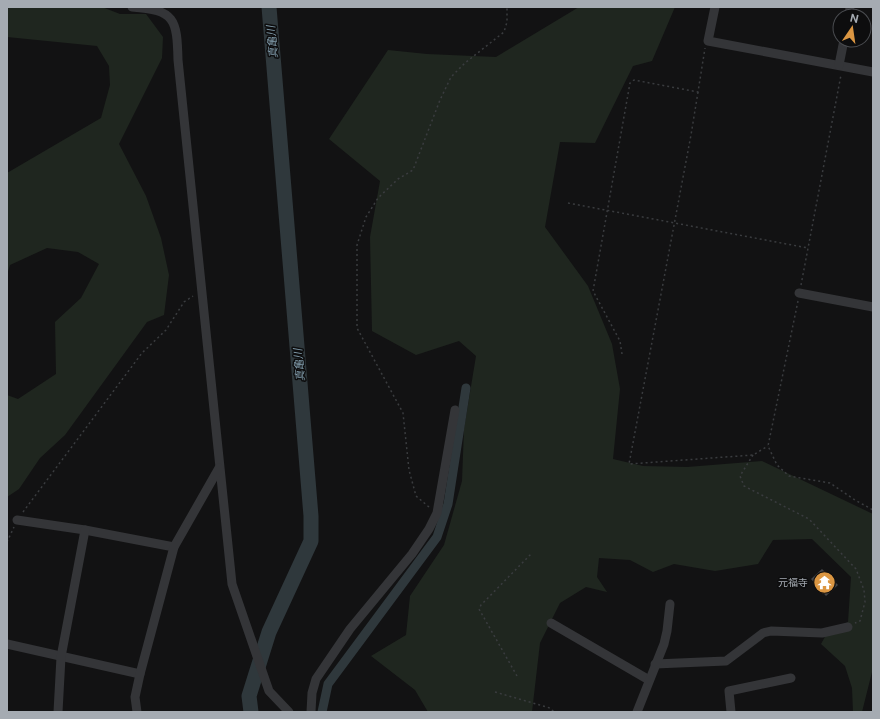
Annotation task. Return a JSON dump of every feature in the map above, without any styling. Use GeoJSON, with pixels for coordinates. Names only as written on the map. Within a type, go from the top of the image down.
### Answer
{"type":"FeatureCollection","features":[{"type":"Feature","properties":{"kind":"street"},"geometry":{"type":"LineString","coordinates":[[132,7],[149,8],[164,13],[173,20],[176,26],[178,60],[201,291],[232,584],[264,680],[269,691],[289,712]]}},
{"type":"Feature","properties":{"kind":"street"},"geometry":{"type":"LineString","coordinates":[[715,7],[708,41],[873,72]]}},
{"type":"Feature","properties":{"kind":"street"},"geometry":{"type":"LineString","coordinates":[[841,66],[843,48]]}},
{"type":"Feature","properties":{"kind":"street"},"geometry":{"type":"LineString","coordinates":[[799,292],[873,307]]}},
{"type":"Feature","properties":{"kind":"street"},"geometry":{"type":"LineString","coordinates":[[311,712],[312,693],[316,679],[350,629],[412,554],[429,529],[437,513],[455,410]]}},
{"type":"Feature","properties":{"kind":"street"},"geometry":{"type":"LineString","coordinates":[[136,712],[135,697],[140,674],[174,548],[219,468]]}},
{"type":"Feature","properties":{"kind":"street"},"geometry":{"type":"LineString","coordinates":[[17,520],[85,530],[174,548]]}},
{"type":"Feature","properties":{"kind":"street"},"geometry":{"type":"LineString","coordinates":[[58,712],[61,657],[85,530]]}},
{"type":"Feature","properties":{"kind":"street"},"geometry":{"type":"LineString","coordinates":[[637,712],[668,631],[670,604]]}},
{"type":"Feature","properties":{"kind":"street"},"geometry":{"type":"LineString","coordinates":[[551,623],[649,680]]}},
{"type":"Feature","properties":{"kind":"street"},"geometry":{"type":"LineString","coordinates":[[655,664],[726,661],[767,632],[822,633],[848,627]]}},
{"type":"Feature","properties":{"kind":"street"},"geometry":{"type":"LineString","coordinates":[[7,644],[140,674]]}},
{"type":"Feature","properties":{"kind":"street"},"geometry":{"type":"LineString","coordinates":[[732,712],[729,691],[791,678]]}},
{"type":"Feature","properties":{"kind":"path"},"geometry":{"type":"LineString","coordinates":[[437,513],[416,496],[409,470],[403,413],[357,328],[357,245],[366,217],[378,198],[398,179],[413,170],[440,100],[451,77],[465,63],[504,32],[507,22],[507,7]]}},
{"type":"Feature","properties":{"kind":"path"},"geometry":{"type":"LineString","coordinates":[[708,41],[675,223],[628,464],[753,455],[768,446]]}},
{"type":"Feature","properties":{"kind":"path"},"geometry":{"type":"LineString","coordinates":[[841,66],[808,248],[768,446],[777,465],[789,476],[830,483],[873,510]]}},
{"type":"Feature","properties":{"kind":"path"},"geometry":{"type":"LineString","coordinates":[[622,354],[620,341],[593,291],[630,83],[634,80],[698,92]]}},
{"type":"Feature","properties":{"kind":"path"},"geometry":{"type":"LineString","coordinates":[[568,203],[808,248]]}},
{"type":"Feature","properties":{"kind":"path"},"geometry":{"type":"LineString","coordinates":[[7,542],[17,520],[142,353],[166,330],[184,302],[201,291]]}},
{"type":"Feature","properties":{"kind":"path"},"geometry":{"type":"LineString","coordinates":[[753,455],[740,476],[744,486],[809,519],[856,568],[864,590],[865,602],[860,621],[848,627]]}},
{"type":"Feature","properties":{"kind":"path"},"geometry":{"type":"LineString","coordinates":[[517,676],[479,609],[481,605],[531,554]]}},
{"type":"Feature","properties":{"kind":"path"},"geometry":{"type":"LineString","coordinates":[[495,692],[550,708],[554,712]]}},
{"type":"Feature","properties":{"kind":"shaded area"},"geometry":{"type":"Polygon","coordinates":[[[7,7],[102,7],[120,14],[146,14],[163,37],[162,58],[119,144],[146,196],[161,238],[169,275],[164,315],[147,322],[65,435],[40,458],[19,489],[7,497],[7,395],[18,399],[56,374],[55,322],[81,298],[99,264],[78,252],[47,248],[10,265],[7,275],[7,173],[101,118],[110,85],[109,66],[97,46],[7,37],[7,7]]]}},
{"type":"Feature","properties":{"kind":"shaded area"},"geometry":{"type":"Polygon","coordinates":[[[579,7],[675,7],[652,61],[633,66],[595,143],[560,142],[545,227],[588,286],[612,344],[620,389],[613,459],[643,466],[687,467],[762,461],[873,514],[873,668],[862,712],[853,712],[852,688],[845,666],[821,644],[826,635],[848,622],[851,577],[812,539],[773,540],[758,564],[715,571],[674,564],[653,572],[630,560],[599,558],[597,577],[607,592],[586,587],[560,603],[540,643],[532,712],[428,712],[415,690],[371,656],[406,635],[410,596],[444,545],[462,481],[464,429],[476,356],[459,341],[416,355],[372,331],[370,237],[380,181],[329,139],[388,50],[427,54],[496,57],[579,7]]]}},
{"type":"Feature","properties":{"kind":"building","name":"元福寺"},"geometry":{"type":"Polygon","coordinates":[[[822,569],[838,585],[826,596],[811,579],[822,569]]]}},
{"type":"Feature","properties":{"kind":"waterway","name":"真亀川"},"geometry":{"type":"LineString","coordinates":[[251,712],[249,696],[269,632],[311,541],[311,516],[269,7]]}},
{"type":"Feature","properties":{"kind":"waterway"},"geometry":{"type":"LineString","coordinates":[[322,712],[328,684],[437,537],[448,504],[466,388]]}},
{"type":"Feature","properties":{"kind":"place","name":"元福寺"},"geometry":{"type":"Point","coordinates":[824,582]}}]}
